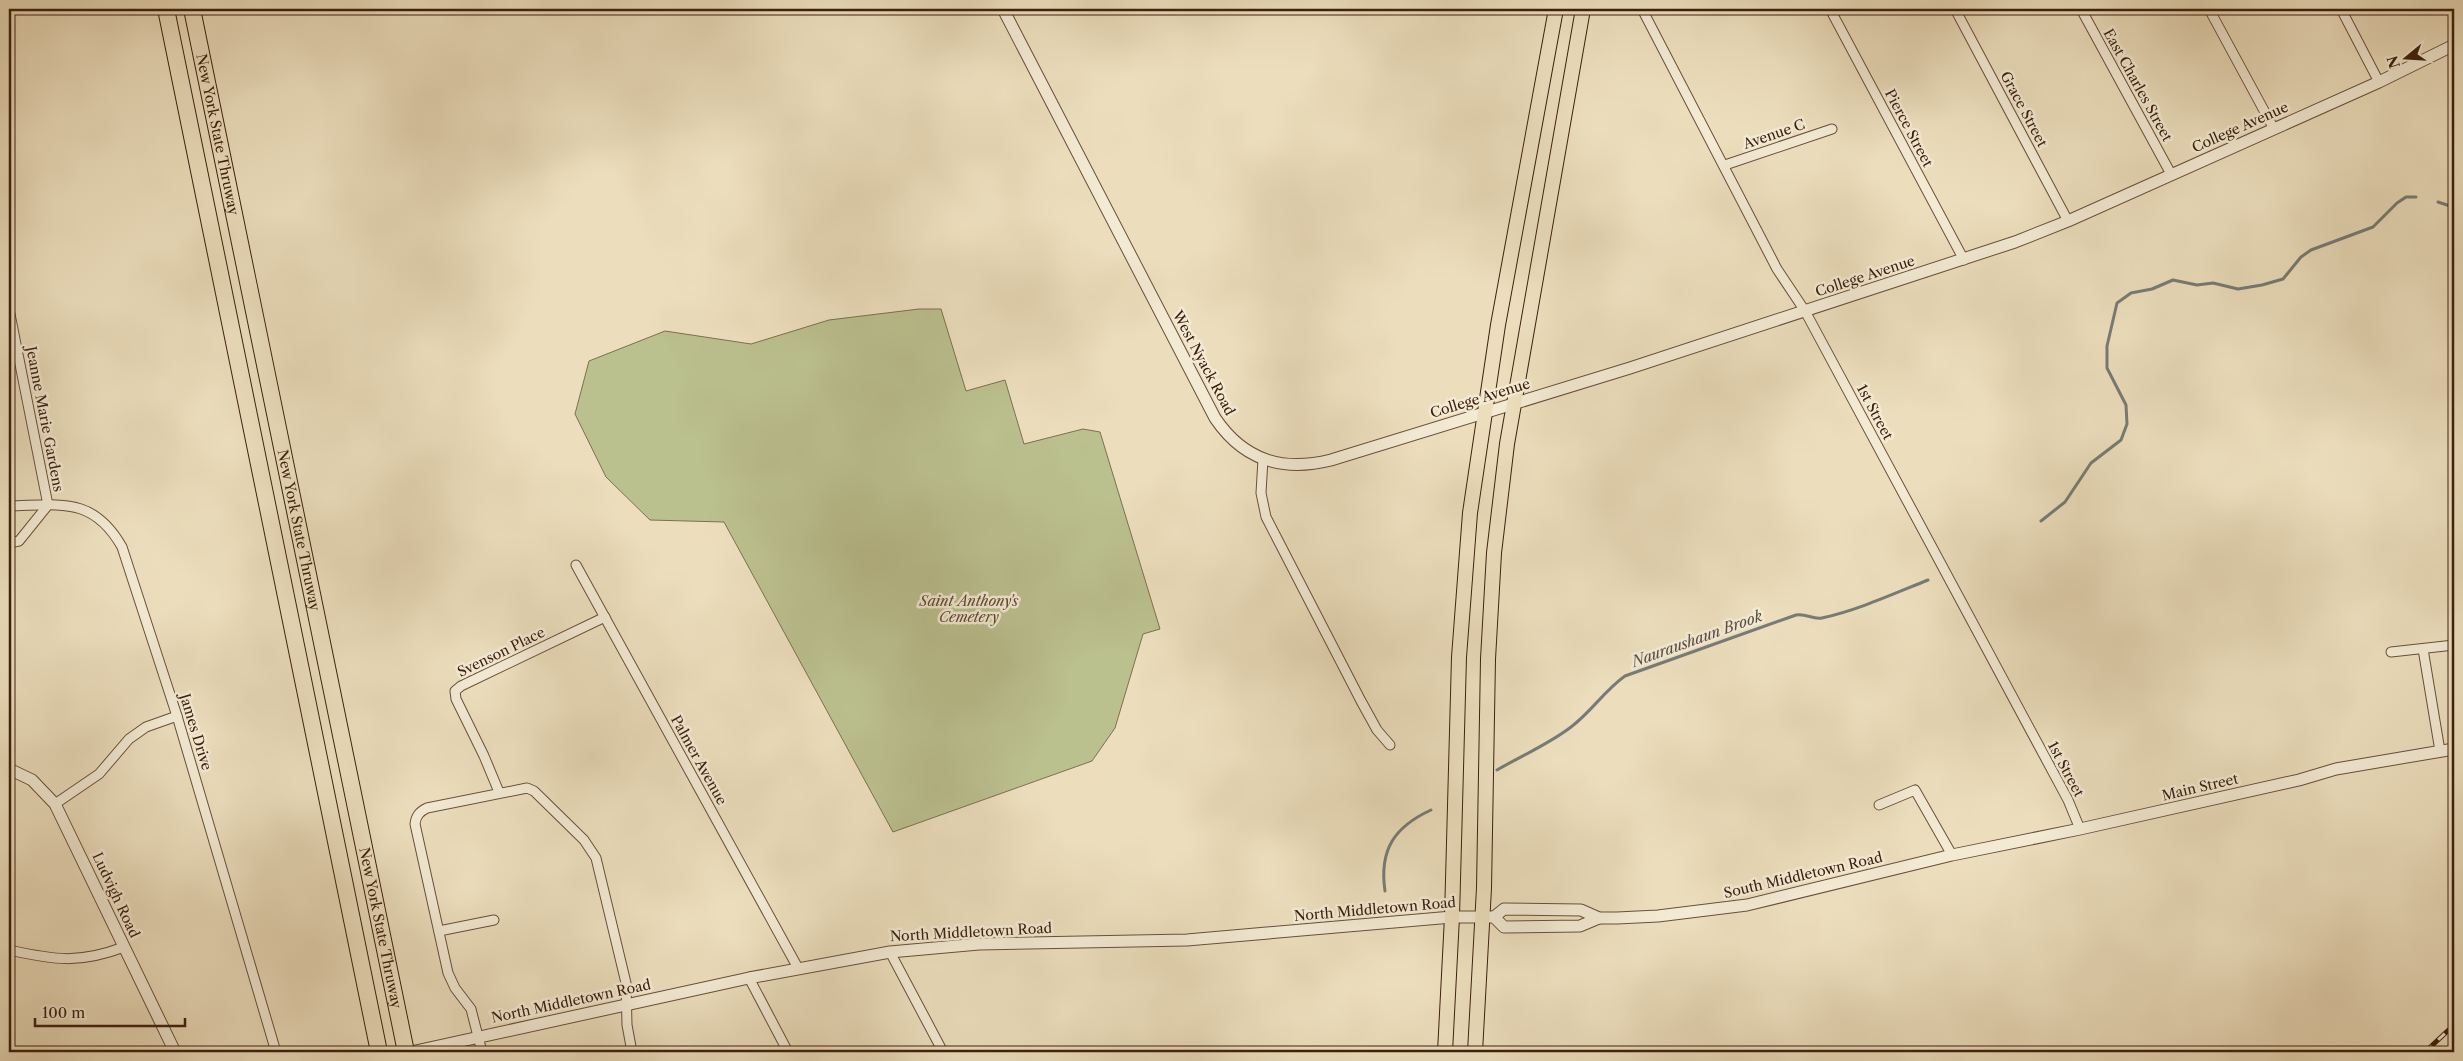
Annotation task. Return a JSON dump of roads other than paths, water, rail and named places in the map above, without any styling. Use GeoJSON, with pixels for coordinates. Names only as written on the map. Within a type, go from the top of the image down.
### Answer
{"type":"FeatureCollection","features":[{"type":"Feature","properties":{"kind":"highway","name":"New York State Thruway"},"geometry":{"type":"LineString","coordinates":[[166,9],[379,1052]]}},
{"type":"Feature","properties":{"kind":"highway","name":"New York State Thruway"},"geometry":{"type":"LineString","coordinates":[[192,9],[406,1052]]}},
{"type":"Feature","properties":{"kind":"main road"},"geometry":{"type":"LineString","coordinates":[[1445,1052],[1452,917],[1456,729],[1461,620],[1469,522],[1483,413],[1556,9]]}},
{"type":"Feature","properties":{"kind":"main road"},"geometry":{"type":"LineString","coordinates":[[1475,1052],[1488,917],[1487,695],[1492,588],[1502,481],[1583,9]]}},
{"type":"Feature","properties":{"kind":"street","name":"West Nyack Road"},"geometry":{"type":"LineString","coordinates":[[1003,9],[1215,418],[1231,439],[1263,459]]}},
{"type":"Feature","properties":{"kind":"street","name":"1st Street"},"geometry":{"type":"LineString","coordinates":[[1642,9],[1778,269],[1805,311],[2068,800],[2080,829]]}},
{"type":"Feature","properties":{"kind":"street","name":"Pierce Street"},"geometry":{"type":"LineString","coordinates":[[1830,9],[1964,260]]}},
{"type":"Feature","properties":{"kind":"street","name":"Grace Street"},"geometry":{"type":"LineString","coordinates":[[1955,9],[2068,221]]}},
{"type":"Feature","properties":{"kind":"street","name":"East Charles Street"},"geometry":{"type":"LineString","coordinates":[[2081,9],[2171,174]]}},
{"type":"Feature","properties":{"kind":"street"},"geometry":{"type":"LineString","coordinates":[[2209,9],[2274,129]]}},
{"type":"Feature","properties":{"kind":"street"},"geometry":{"type":"LineString","coordinates":[[2341,9],[2379,82]]}},
{"type":"Feature","properties":{"kind":"street","name":"College Avenue"},"geometry":{"type":"LineString","coordinates":[[1263,459],[1284,465],[1313,464],[1514,404],[1964,260],[2068,221],[2379,82],[2454,45]]}},
{"type":"Feature","properties":{"kind":"street","name":"Avenue C"},"geometry":{"type":"LineString","coordinates":[[1725,165],[1832,129]]}},
{"type":"Feature","properties":{"kind":"street","name":"Jeanne Marie Gardens"},"geometry":{"type":"LineString","coordinates":[[9,309],[48,505]]}},
{"type":"Feature","properties":{"kind":"street"},"geometry":{"type":"LineString","coordinates":[[1263,459],[1261,493],[1266,517],[1361,701],[1378,730],[1390,745]]}},
{"type":"Feature","properties":{"kind":"street"},"geometry":{"type":"LineString","coordinates":[[9,543],[19,541],[48,505]]}},
{"type":"Feature","properties":{"kind":"street","name":"James Drive"},"geometry":{"type":"LineString","coordinates":[[9,506],[71,506],[86,510],[101,520],[113,532],[122,547],[177,716],[276,1052]]}},
{"type":"Feature","properties":{"kind":"street","name":"Palmer Avenue"},"geometry":{"type":"LineString","coordinates":[[576,565],[798,968]]}},
{"type":"Feature","properties":{"kind":"street","name":"Svenson Place"},"geometry":{"type":"LineString","coordinates":[[498,792],[484,756],[456,699],[456,691],[461,686],[605,617]]}},
{"type":"Feature","properties":{"kind":"street"},"geometry":{"type":"LineString","coordinates":[[2391,652],[2454,645]]}},
{"type":"Feature","properties":{"kind":"street"},"geometry":{"type":"LineString","coordinates":[[2423,649],[2440,751]]}},
{"type":"Feature","properties":{"kind":"street"},"geometry":{"type":"LineString","coordinates":[[55,804],[99,774],[129,739],[146,727],[177,716]]}},
{"type":"Feature","properties":{"kind":"street","name":"Main Street"},"geometry":{"type":"LineString","coordinates":[[1952,855],[2080,829],[2299,780],[2336,769],[2454,750]]}},
{"type":"Feature","properties":{"kind":"street","name":"Ludvigh Road"},"geometry":{"type":"LineString","coordinates":[[9,769],[32,780],[55,804],[175,1052]]}},
{"type":"Feature","properties":{"kind":"street"},"geometry":{"type":"LineString","coordinates":[[482,1052],[472,1008],[450,981],[415,824],[416,818],[426,808],[498,792],[527,788],[534,791],[593,851],[624,974],[628,1004],[627,1025],[632,1052]]}},
{"type":"Feature","properties":{"kind":"street"},"geometry":{"type":"LineString","coordinates":[[1879,805],[1915,790],[1952,855]]}},
{"type":"Feature","properties":{"kind":"street","name":"South Middletown Road"},"geometry":{"type":"LineString","coordinates":[[1488,917],[1504,927],[1580,926],[1599,918],[1658,916],[1747,905],[1952,855]]}},
{"type":"Feature","properties":{"kind":"street","name":"South Middletown Road"},"geometry":{"type":"LineString","coordinates":[[1488,917],[1504,909],[1580,910],[1599,918]]}},
{"type":"Feature","properties":{"kind":"street","name":"North Middletown Road"},"geometry":{"type":"LineString","coordinates":[[411,1052],[749,978],[890,952],[979,944],[1187,940],[1452,917],[1488,917]]}},
{"type":"Feature","properties":{"kind":"street"},"geometry":{"type":"LineString","coordinates":[[438,931],[494,920]]}},
{"type":"Feature","properties":{"kind":"street"},"geometry":{"type":"LineString","coordinates":[[9,950],[41,957],[72,960],[97,957],[124,947]]}},
{"type":"Feature","properties":{"kind":"street"},"geometry":{"type":"LineString","coordinates":[[890,952],[942,1052]]}},
{"type":"Feature","properties":{"kind":"street"},"geometry":{"type":"LineString","coordinates":[[749,978],[788,1052]]}},
{"type":"Feature","properties":{"kind":"waterway","name":"Nauraushaun Brook"},"geometry":{"type":"LineString","coordinates":[[2041,521],[2065,502],[2091,463],[2121,440],[2127,424],[2126,405],[2107,368],[2107,346],[2117,303],[2131,293],[2152,289],[2173,280],[2197,285],[2213,283],[2238,289],[2283,279],[2301,257],[2311,250],[2373,227],[2397,203],[2406,197],[2416,197]]}},
{"type":"Feature","properties":{"kind":"waterway","name":"Nauraushaun Brook"},"geometry":{"type":"LineString","coordinates":[[2438,202],[2450,206],[2454,210]]}},
{"type":"Feature","properties":{"kind":"waterway","name":"Nauraushaun Brook"},"geometry":{"type":"LineString","coordinates":[[1497,770],[1571,727],[1625,676],[1796,615],[1816,618],[1835,615],[1928,580]]}},
{"type":"Feature","properties":{"kind":"waterway","name":"Nauraushaun Brook"},"geometry":{"type":"LineString","coordinates":[[1385,891],[1384,863],[1392,842],[1407,824],[1431,810]]}},
{"type":"Feature","properties":{"kind":"railway"},"geometry":{"type":"LineString","coordinates":[[2425,1052],[2454,1025]]}},
{"type":"Feature","properties":{"kind":"park label","name":"Saint Anthony's Cemetery"},"geometry":{"type":"Point","coordinates":[969,610]}}]}
